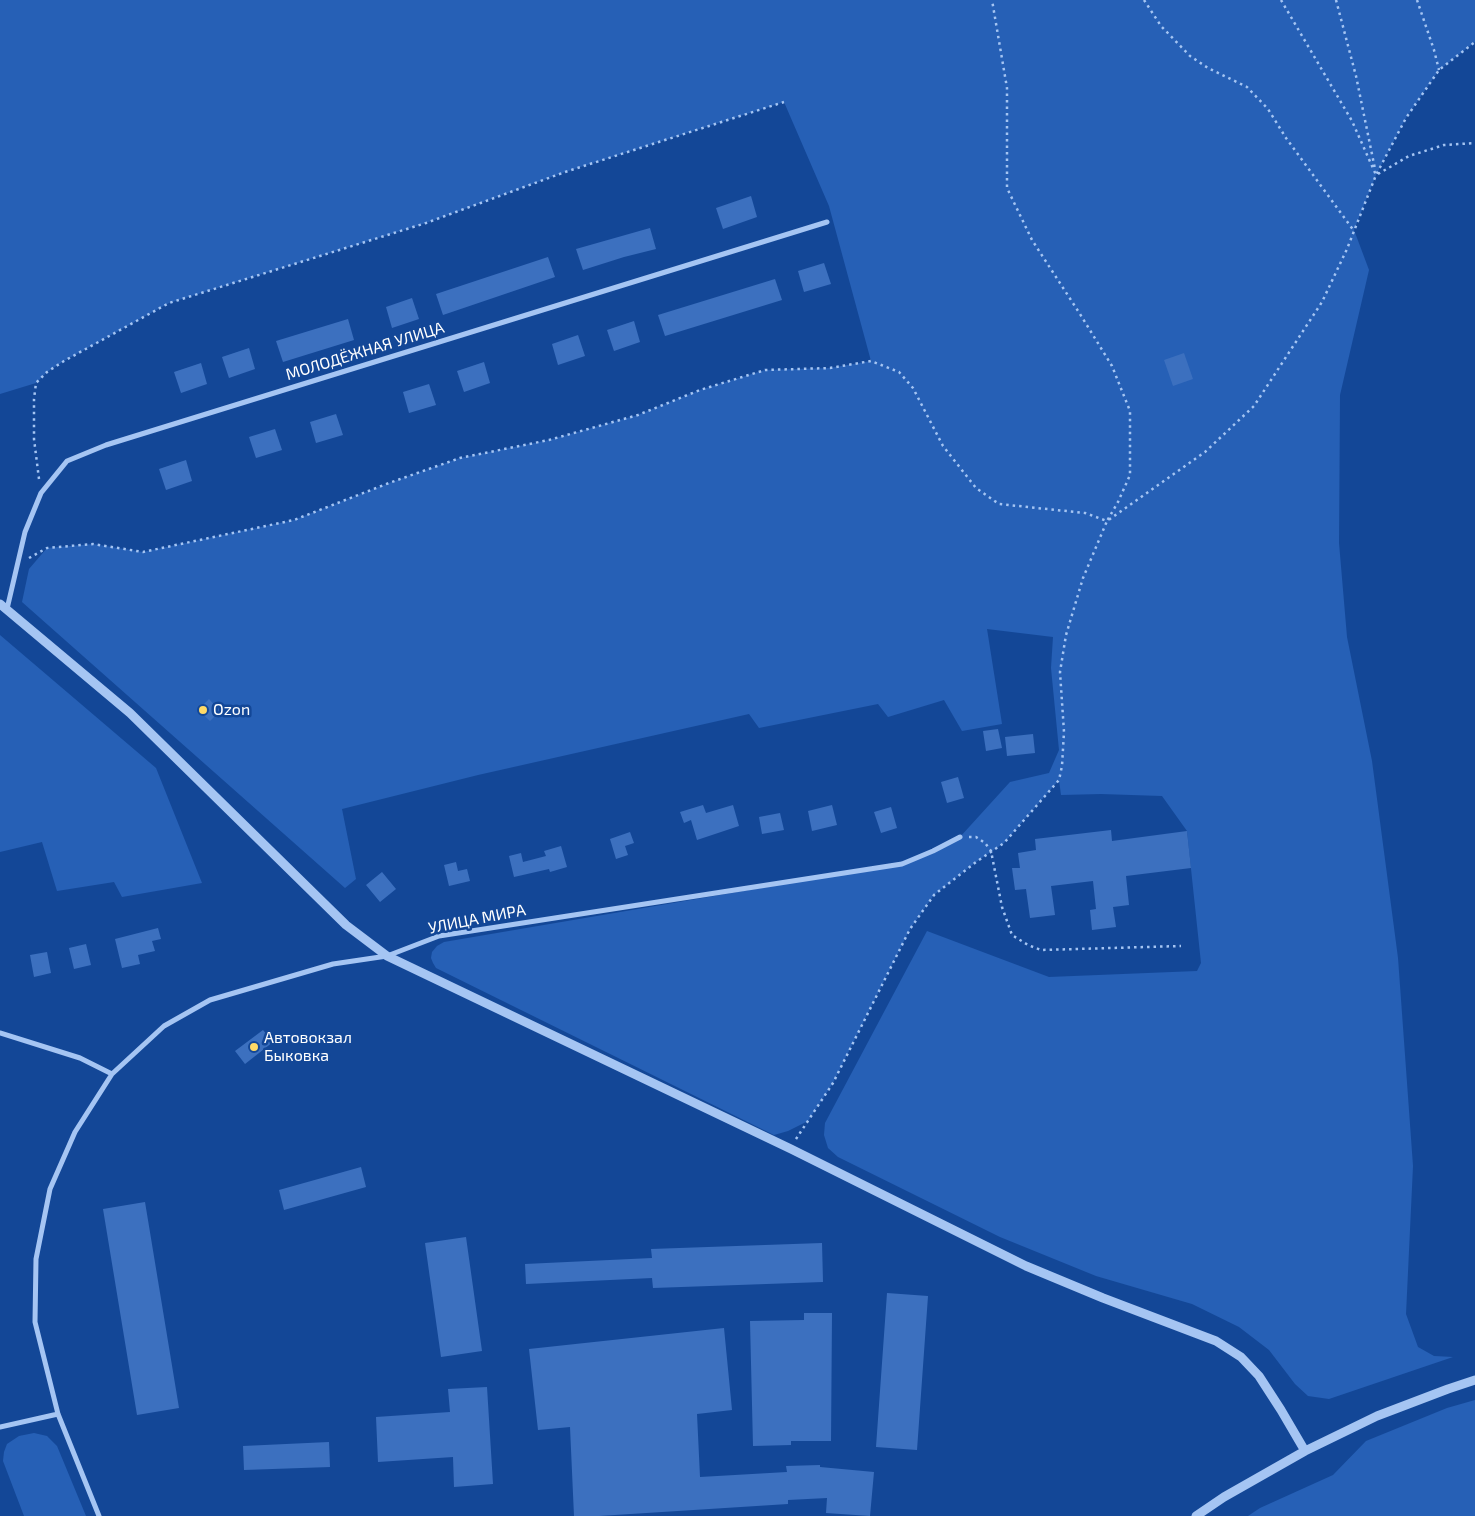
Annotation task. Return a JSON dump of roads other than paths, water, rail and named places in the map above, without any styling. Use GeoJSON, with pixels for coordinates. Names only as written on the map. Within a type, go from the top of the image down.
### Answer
{"type":"FeatureCollection","features":[{"type":"Feature","properties":{"kind":"street","name":"МОЛОДЁЖНАЯ УЛИЦА"},"geometry":{"type":"LineString","coordinates":[[3,606],[17,565],[25,532],[41,493],[67,461],[106,444],[827,222]]}},
{"type":"Feature","properties":{"kind":"street"},"geometry":{"type":"LineString","coordinates":[[3,606],[130,713],[346,925],[387,956],[790,1149],[1026,1266],[1216,1341],[1241,1357],[1259,1376],[1304,1451]]}},
{"type":"Feature","properties":{"kind":"street","name":"УЛИЦА МИРА"},"geometry":{"type":"LineString","coordinates":[[99,1516],[58,1414],[35,1322],[36,1259],[50,1189],[75,1132],[112,1074],[164,1026],[210,1000],[333,964],[387,956],[439,936],[902,864],[960,837]]}},
{"type":"Feature","properties":{"kind":"street"},"geometry":{"type":"LineString","coordinates":[[0,1033],[80,1058],[112,1074]]}},
{"type":"Feature","properties":{"kind":"street"},"geometry":{"type":"LineString","coordinates":[[1196,1516],[1224,1497],[1304,1451],[1377,1416],[1475,1380]]}},
{"type":"Feature","properties":{"kind":"street"},"geometry":{"type":"LineString","coordinates":[[0,1427],[58,1414]]}},
{"type":"Feature","properties":{"kind":"place","name":"Ozon"},"geometry":{"type":"Point","coordinates":[203,710]}},
{"type":"Feature","properties":{"kind":"place","name":"Автовокзал Быковка"},"geometry":{"type":"Point","coordinates":[254,1047]}}]}
